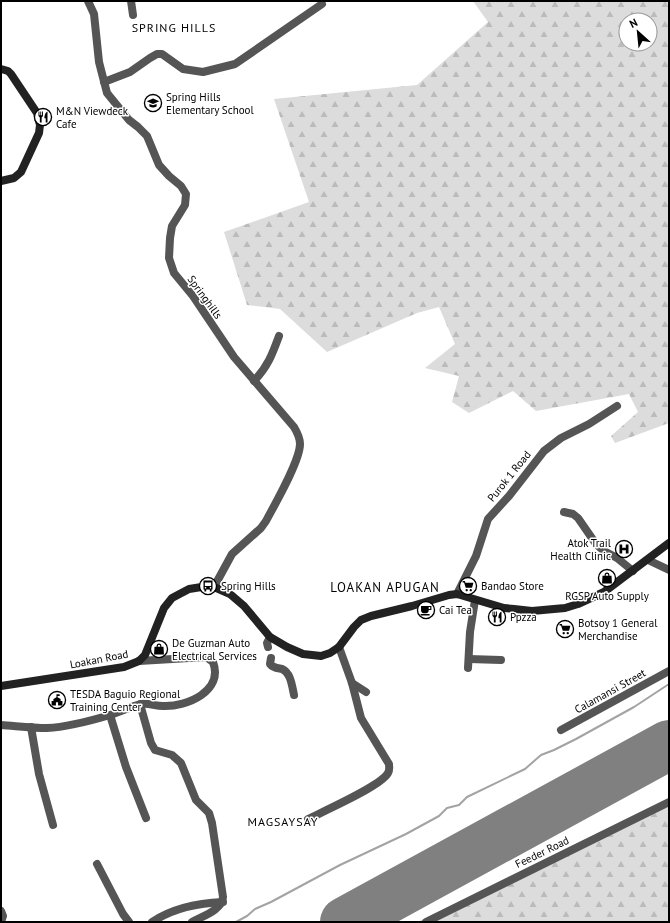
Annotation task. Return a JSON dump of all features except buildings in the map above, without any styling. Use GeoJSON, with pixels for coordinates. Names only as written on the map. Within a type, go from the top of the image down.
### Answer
{"type":"FeatureCollection","features":[{"type":"Feature","properties":{"kind":"main road"},"geometry":{"type":"LineString","coordinates":[[1,69],[8,70],[11,74],[37,114],[40,125],[39,133],[21,172],[14,178],[1,181]]}},
{"type":"Feature","properties":{"kind":"main road","name":"Loakan Road"},"geometry":{"type":"LineString","coordinates":[[1,686],[124,667],[140,661],[145,655],[164,608],[172,598],[189,589],[202,586],[214,587],[230,594],[244,606],[270,637],[303,654],[318,656],[330,653],[339,647],[354,627],[362,620],[371,616],[412,606],[440,597],[457,594],[475,600],[514,609],[532,610],[565,608],[578,604],[598,596],[669,543]]}},
{"type":"Feature","properties":{"kind":"street","name":"Springhills"},"geometry":{"type":"LineString","coordinates":[[88,1],[94,14],[99,62],[107,93],[129,120],[147,136],[159,165],[181,186],[186,194],[185,205],[172,226],[170,238],[169,258],[174,273],[193,296],[234,357],[296,431],[299,441],[299,452],[295,463],[266,521],[261,528],[232,554],[214,587]]}},
{"type":"Feature","properties":{"kind":"street"},"geometry":{"type":"LineString","coordinates":[[131,1],[133,15]]}},
{"type":"Feature","properties":{"kind":"street"},"geometry":{"type":"LineString","coordinates":[[104,82],[130,72],[157,54],[162,54],[183,69],[203,72],[235,64],[322,4]]}},
{"type":"Feature","properties":{"kind":"street"},"geometry":{"type":"LineString","coordinates":[[254,381],[265,369],[280,336]]}},
{"type":"Feature","properties":{"kind":"street","name":"Purok 1 Road"},"geometry":{"type":"LineString","coordinates":[[457,594],[476,556],[488,519],[509,496],[544,451],[557,441],[589,424],[617,406]]}},
{"type":"Feature","properties":{"kind":"street"},"geometry":{"type":"LineString","coordinates":[[564,512],[573,514],[578,518],[596,544],[633,571]]}},
{"type":"Feature","properties":{"kind":"street"},"geometry":{"type":"LineString","coordinates":[[648,560],[669,570]]}},
{"type":"Feature","properties":{"kind":"street"},"geometry":{"type":"LineString","coordinates":[[475,600],[470,632],[468,664],[500,660]]}},
{"type":"Feature","properties":{"kind":"street"},"geometry":{"type":"LineString","coordinates":[[268,647],[267,643],[270,637]]}},
{"type":"Feature","properties":{"kind":"street"},"geometry":{"type":"LineString","coordinates":[[308,819],[378,784],[388,774],[390,769],[389,764],[361,718],[352,683],[339,647]]}},
{"type":"Feature","properties":{"kind":"street"},"geometry":{"type":"LineString","coordinates":[[1,725],[48,728],[69,725],[110,715],[140,704],[163,706],[190,702],[201,696],[210,687],[215,674],[213,662],[206,657],[197,656],[140,661]]}},
{"type":"Feature","properties":{"kind":"street"},"geometry":{"type":"LineString","coordinates":[[271,658],[270,664],[272,666],[286,671],[289,676],[294,695]]}},
{"type":"Feature","properties":{"kind":"street","name":"Calamansi Street"},"geometry":{"type":"LineString","coordinates":[[561,730],[669,671]]}},
{"type":"Feature","properties":{"kind":"street"},"geometry":{"type":"LineString","coordinates":[[352,683],[366,692]]}},
{"type":"Feature","properties":{"kind":"street"},"geometry":{"type":"LineString","coordinates":[[140,704],[150,743],[155,750],[172,755],[181,763],[196,800],[209,813],[212,823],[223,902],[216,909],[192,922]]}},
{"type":"Feature","properties":{"kind":"street"},"geometry":{"type":"LineString","coordinates":[[110,715],[126,767],[146,818]]}},
{"type":"Feature","properties":{"kind":"street"},"geometry":{"type":"LineString","coordinates":[[31,727],[35,756],[53,825]]}},
{"type":"Feature","properties":{"kind":"street","name":"Feeder Road"},"geometry":{"type":"LineString","coordinates":[[426,922],[669,802]]}},
{"type":"Feature","properties":{"kind":"street"},"geometry":{"type":"LineString","coordinates":[[97,864],[123,914],[129,922]]}},
{"type":"Feature","properties":{"kind":"street"},"geometry":{"type":"LineString","coordinates":[[152,922],[178,910],[201,904],[223,902]]}},
{"type":"Feature","properties":{"kind":"street"},"geometry":{"type":"LineString","coordinates":[[1,911],[3,916],[1,922]]}},
{"type":"Feature","properties":{"kind":"green space"},"geometry":{"type":"Polygon","coordinates":[[[473,1],[669,1],[669,423],[615,443],[611,436],[638,412],[629,394],[536,411],[513,391],[469,413],[452,402],[459,376],[425,368],[455,344],[439,307],[417,313],[327,352],[280,309],[247,305],[224,232],[309,202],[274,99],[417,85],[488,22],[473,1]]]}},
{"type":"Feature","properties":{"kind":"green space"},"geometry":{"type":"Polygon","coordinates":[[[669,799],[669,922],[417,922],[616,826],[669,799]]]}},
{"type":"Feature","properties":{"kind":"waterway"},"geometry":{"type":"LineString","coordinates":[[236,922],[247,916],[255,909],[340,865],[406,834],[439,816],[447,808],[459,805],[467,797],[525,769],[541,755],[576,739],[634,707],[669,684]]}},
{"type":"Feature","properties":{"kind":"runway"},"geometry":{"type":"LineString","coordinates":[[345,922],[669,745]]}},
{"type":"Feature","properties":{"kind":"place","name":"Spring Hills Elementary School"},"geometry":{"type":"Point","coordinates":[153,103]}},
{"type":"Feature","properties":{"kind":"place","name":"M&N Viewdeck Cafe"},"geometry":{"type":"Point","coordinates":[43,117]}},
{"type":"Feature","properties":{"kind":"place","name":"Atok Trail Health Clinic"},"geometry":{"type":"Point","coordinates":[624,549]}},
{"type":"Feature","properties":{"kind":"place","name":"RGSP Auto Supply"},"geometry":{"type":"Point","coordinates":[607,578]}},
{"type":"Feature","properties":{"kind":"place","name":"Spring Hills"},"geometry":{"type":"Point","coordinates":[208,586]}},
{"type":"Feature","properties":{"kind":"place","name":"Bandao Store"},"geometry":{"type":"Point","coordinates":[468,586]}},
{"type":"Feature","properties":{"kind":"place","name":"Cai Tea"},"geometry":{"type":"Point","coordinates":[426,610]}},
{"type":"Feature","properties":{"kind":"place","name":"Ppzza"},"geometry":{"type":"Point","coordinates":[497,617]}},
{"type":"Feature","properties":{"kind":"place","name":"Botsoy 1 General Merchandise"},"geometry":{"type":"Point","coordinates":[565,629]}},
{"type":"Feature","properties":{"kind":"place","name":"De Guzman Auto Electrical Services"},"geometry":{"type":"Point","coordinates":[159,649]}},
{"type":"Feature","properties":{"kind":"place","name":"TESDA Baguio Regional Training Center"},"geometry":{"type":"Point","coordinates":[57,700]}},
{"type":"Feature","properties":{"kind":"district","name":"SPRING HILLS"},"geometry":{"type":"Point","coordinates":[174,27]}},
{"type":"Feature","properties":{"kind":"district","name":"LOAKAN APUGAN"},"geometry":{"type":"Point","coordinates":[385,587]}},
{"type":"Feature","properties":{"kind":"district","name":"MAGSAYSAY"},"geometry":{"type":"Point","coordinates":[283,821]}}]}
